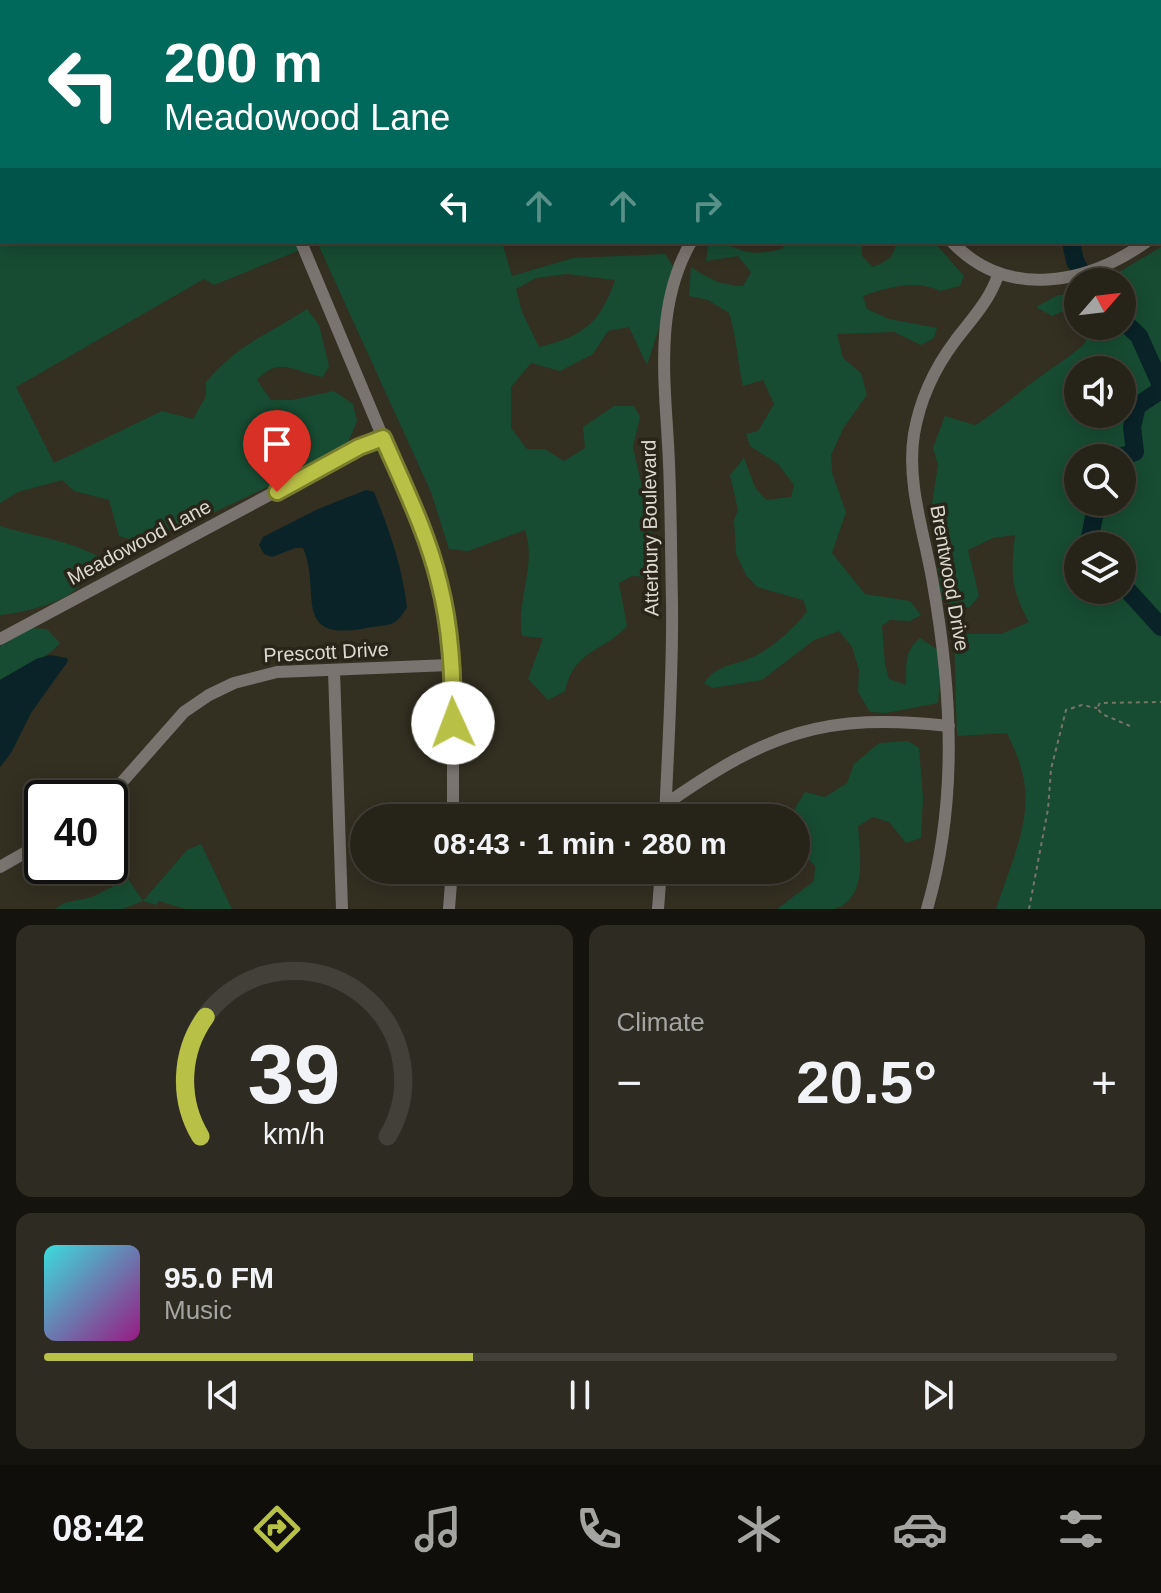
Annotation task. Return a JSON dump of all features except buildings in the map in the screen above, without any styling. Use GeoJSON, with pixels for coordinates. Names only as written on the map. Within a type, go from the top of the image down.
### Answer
{"type":"FeatureCollection","features":[{"type":"Feature","properties":{"kind":"street"},"geometry":{"type":"LineString","coordinates":[[302,244],[436,571],[449,635],[453,804]]}},
{"type":"Feature","properties":{"kind":"street","name":"Atterbury Boulevard"},"geometry":{"type":"LineString","coordinates":[[666,804],[672,608],[666,318],[676,273],[690,244]]}},
{"type":"Feature","properties":{"kind":"street"},"geometry":{"type":"LineString","coordinates":[[954,244],[998,275],[1045,280],[1094,270],[1142,244]]}},
{"type":"Feature","properties":{"kind":"street","name":"Brentwood Drive"},"geometry":{"type":"LineString","coordinates":[[927,909],[944,830],[949,780],[949,726],[936,601],[914,493],[914,437],[928,385],[953,344],[988,298],[998,275]]}},
{"type":"Feature","properties":{"kind":"street","name":"Meadowood Lane"},"geometry":{"type":"LineString","coordinates":[[0,639],[359,447],[383,438]]}},
{"type":"Feature","properties":{"kind":"street","name":"Prescott Drive"},"geometry":{"type":"LineString","coordinates":[[123,780],[176,719],[209,695],[234,683],[263,674],[450,665]]}},
{"type":"Feature","properties":{"kind":"street"},"geometry":{"type":"LineString","coordinates":[[334,671],[342,909]]}},
{"type":"Feature","properties":{"kind":"street"},"geometry":{"type":"LineString","coordinates":[[666,804],[739,757],[801,731],[838,723],[889,720],[949,726]]}},
{"type":"Feature","properties":{"kind":"street"},"geometry":{"type":"LineString","coordinates":[[0,867],[24,853]]}},
{"type":"Feature","properties":{"kind":"street"},"geometry":{"type":"LineString","coordinates":[[449,909],[451,884]]}},
{"type":"Feature","properties":{"kind":"street"},"geometry":{"type":"LineString","coordinates":[[658,909],[660,884]]}},
{"type":"Feature","properties":{"kind":"path"},"geometry":{"type":"LineString","coordinates":[[1097,708],[1100,703],[1108,702],[1161,702]]}},
{"type":"Feature","properties":{"kind":"path"},"geometry":{"type":"LineString","coordinates":[[1029,909],[1048,809],[1051,769],[1066,710],[1082,705],[1097,708],[1102,714],[1130,726]]}},
{"type":"Feature","properties":{"kind":"green space"},"geometry":{"type":"Polygon","coordinates":[[[0,244],[298,244],[300,250],[214,285],[204,279],[16,387],[54,463],[162,411],[193,419],[206,396],[206,382],[218,369],[242,349],[307,309],[319,325],[329,366],[323,377],[280,367],[265,372],[257,380],[271,400],[292,400],[334,391],[353,404],[357,421],[345,450],[175,531],[156,525],[153,546],[119,536],[109,500],[74,491],[62,480],[18,492],[0,503],[0,244]]]}},
{"type":"Feature","properties":{"kind":"green space"},"geometry":{"type":"Polygon","coordinates":[[[318,244],[503,244],[512,276],[573,258],[665,254],[673,266],[663,316],[647,365],[629,327],[608,331],[593,354],[560,371],[531,363],[511,387],[511,428],[527,449],[545,449],[564,461],[585,448],[583,427],[614,406],[634,406],[640,417],[633,447],[644,496],[645,516],[658,546],[659,578],[632,576],[619,583],[627,626],[582,659],[569,677],[565,691],[548,700],[528,679],[543,638],[522,636],[529,556],[525,530],[468,551],[449,549],[431,492],[318,244]],[[567,274],[536,278],[516,289],[522,312],[539,347],[568,338],[588,326],[609,295],[615,280],[567,274]]]}},
{"type":"Feature","properties":{"kind":"green space"},"geometry":{"type":"Polygon","coordinates":[[[709,244],[725,244],[756,253],[782,249],[786,244],[862,244],[862,256],[873,267],[889,258],[896,244],[936,244],[964,276],[960,286],[940,291],[912,285],[892,287],[863,296],[867,309],[889,319],[937,328],[934,338],[921,345],[894,332],[837,334],[843,358],[861,373],[867,395],[844,427],[831,455],[832,473],[846,512],[832,553],[865,594],[910,601],[921,615],[910,621],[890,620],[882,626],[885,664],[889,679],[906,685],[907,659],[915,643],[920,638],[938,650],[938,703],[886,713],[870,712],[858,692],[859,670],[852,647],[839,631],[814,640],[762,680],[712,688],[704,683],[716,671],[751,658],[772,645],[807,611],[803,600],[757,587],[746,575],[736,554],[734,520],[738,510],[730,475],[744,458],[755,487],[766,500],[791,497],[794,485],[778,464],[750,446],[746,434],[758,431],[774,404],[763,380],[743,386],[729,313],[708,300],[689,296],[691,267],[716,281],[736,286],[743,286],[751,272],[738,256],[706,261],[709,244]]]}},
{"type":"Feature","properties":{"kind":"green space"},"geometry":{"type":"Polygon","coordinates":[[[1161,247],[1161,909],[996,909],[1019,840],[1025,786],[1007,733],[957,736],[954,634],[1001,634],[1029,622],[1013,580],[1015,535],[993,538],[968,550],[979,596],[970,607],[953,607],[941,598],[932,503],[938,465],[933,448],[945,416],[975,425],[1064,360],[1064,428],[1136,428],[1136,356],[1070,356],[1086,342],[1136,340],[1136,268],[1126,268],[1161,247]]]}},
{"type":"Feature","properties":{"kind":"green space"},"geometry":{"type":"Polygon","coordinates":[[[1064,295],[1064,311],[1052,316],[1036,307],[1064,295]]]}},
{"type":"Feature","properties":{"kind":"green space"},"geometry":{"type":"Polygon","coordinates":[[[0,526],[63,542],[99,557],[70,594],[41,607],[0,615],[0,526]]]}},
{"type":"Feature","properties":{"kind":"green space"},"geometry":{"type":"Polygon","coordinates":[[[31,628],[47,629],[60,643],[40,659],[0,680],[0,646],[31,628]]]}},
{"type":"Feature","properties":{"kind":"green space"},"geometry":{"type":"Polygon","coordinates":[[[908,741],[919,748],[923,797],[921,838],[906,843],[889,822],[873,817],[858,826],[860,874],[852,896],[845,904],[834,909],[777,909],[814,881],[815,866],[810,861],[810,804],[798,804],[805,792],[825,797],[847,783],[854,764],[879,743],[908,741]]]}},
{"type":"Feature","properties":{"kind":"green space"},"geometry":{"type":"Polygon","coordinates":[[[201,844],[232,909],[185,909],[159,901],[156,905],[143,901],[187,850],[201,844]]]}},
{"type":"Feature","properties":{"kind":"green space"},"geometry":{"type":"Polygon","coordinates":[[[128,879],[143,901],[122,909],[55,909],[64,903],[92,897],[118,884],[128,884],[128,879]]]}},
{"type":"Feature","properties":{"kind":"water"},"geometry":{"type":"Polygon","coordinates":[[[366,490],[374,492],[390,534],[407,607],[390,624],[342,631],[327,628],[318,620],[313,609],[303,548],[272,557],[264,554],[259,545],[263,537],[318,509],[366,490]]]}},
{"type":"Feature","properties":{"kind":"water"},"geometry":{"type":"Polygon","coordinates":[[[50,655],[67,658],[68,661],[31,713],[11,753],[0,767],[0,680],[36,659],[50,655]]]}},
{"type":"Feature","properties":{"kind":"waterway"},"geometry":{"type":"LineString","coordinates":[[1071,244],[1079,268]]}},
{"type":"Feature","properties":{"kind":"waterway"},"geometry":{"type":"LineString","coordinates":[[1136,333],[1161,385]]}},
{"type":"Feature","properties":{"kind":"waterway"},"geometry":{"type":"LineString","coordinates":[[1134,444],[1132,427],[1137,406],[1161,390]]}},
{"type":"Feature","properties":{"kind":"waterway"},"geometry":{"type":"LineString","coordinates":[[1091,532],[1094,516]]}},
{"type":"Feature","properties":{"kind":"waterway"},"geometry":{"type":"LineString","coordinates":[[1136,599],[1161,627]]}},
{"type":"Feature","properties":{"kind":"route"},"geometry":{"type":"LineString","coordinates":[[277,492],[359,447],[383,438],[440,583],[449,635],[453,723]]}}]}
